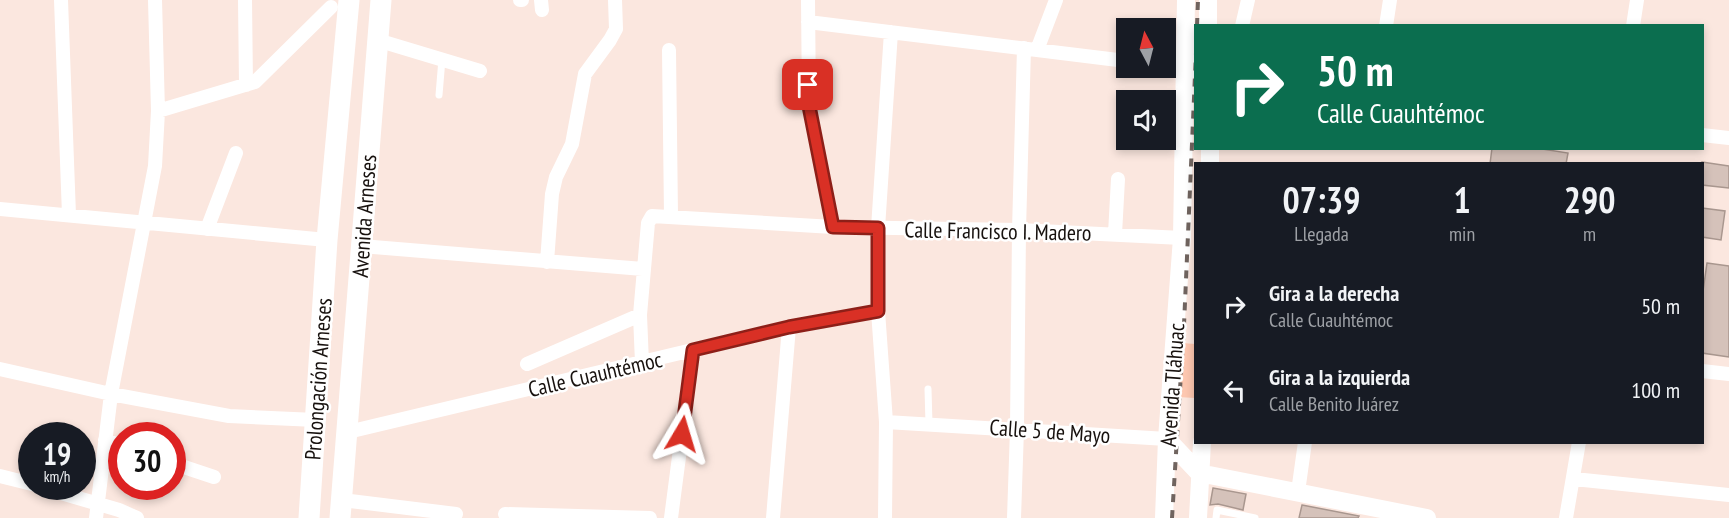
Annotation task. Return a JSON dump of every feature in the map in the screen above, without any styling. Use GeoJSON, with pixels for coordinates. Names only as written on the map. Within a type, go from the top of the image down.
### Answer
{"type":"FeatureCollection","features":[{"type":"Feature","properties":{"kind":"main road","name":"Avenida Arneses"},"geometry":{"type":"LineString","coordinates":[[348,432],[381,0]]}},
{"type":"Feature","properties":{"kind":"main road"},"geometry":{"type":"LineString","coordinates":[[1208,0],[1208,24]]}},
{"type":"Feature","properties":{"kind":"main road","name":"Avenida Arneses"},"geometry":{"type":"LineString","coordinates":[[321,240],[340,4]]}},
{"type":"Feature","properties":{"kind":"main road","name":"Avenida Tláhuac"},"geometry":{"type":"LineString","coordinates":[[1164,510],[1182,238],[1190,69],[1183,10]]}},
{"type":"Feature","properties":{"kind":"main road","name":"Prolongación Arneses"},"geometry":{"type":"LineString","coordinates":[[309,518],[316,420],[321,240]]}},
{"type":"Feature","properties":{"kind":"main road","name":"Prolongación Arneses"},"geometry":{"type":"LineString","coordinates":[[341,509],[348,432]]}},
{"type":"Feature","properties":{"kind":"main road"},"geometry":{"type":"LineString","coordinates":[[1167,439],[1199,473],[1427,518]]}},
{"type":"Feature","properties":{"kind":"main road","name":"Avenida Tláhuac"},"geometry":{"type":"LineString","coordinates":[[1198,510],[1202,444]]}},
{"type":"Feature","properties":{"kind":"main road"},"geometry":{"type":"LineString","coordinates":[[1164,510],[1198,510]]}},
{"type":"Feature","properties":{"kind":"street"},"geometry":{"type":"LineString","coordinates":[[61,0],[69,215]]}},
{"type":"Feature","properties":{"kind":"street"},"geometry":{"type":"LineString","coordinates":[[96,518],[111,394],[155,166],[158,111],[155,0]]}},
{"type":"Feature","properties":{"kind":"street"},"geometry":{"type":"LineString","coordinates":[[245,0],[246,85]]}},
{"type":"Feature","properties":{"kind":"street"},"geometry":{"type":"LineString","coordinates":[[546,262],[552,194],[556,177],[572,144],[585,74],[616,28],[615,0]]}},
{"type":"Feature","properties":{"kind":"street"},"geometry":{"type":"LineString","coordinates":[[808,0],[809,106],[833,227]]}},
{"type":"Feature","properties":{"kind":"street"},"geometry":{"type":"LineString","coordinates":[[1014,518],[1019,230],[1031,49],[1056,0]]}},
{"type":"Feature","properties":{"kind":"street"},"geometry":{"type":"LineString","coordinates":[[1242,24],[1248,0]]}},
{"type":"Feature","properties":{"kind":"street"},"geometry":{"type":"LineString","coordinates":[[1386,24],[1389,0]]}},
{"type":"Feature","properties":{"kind":"street"},"geometry":{"type":"LineString","coordinates":[[1633,24],[1636,0]]}},
{"type":"Feature","properties":{"kind":"street"},"geometry":{"type":"LineString","coordinates":[[158,111],[255,82],[340,4]]}},
{"type":"Feature","properties":{"kind":"street"},"geometry":{"type":"LineString","coordinates":[[808,22],[1116,60]]}},
{"type":"Feature","properties":{"kind":"street"},"geometry":{"type":"LineString","coordinates":[[885,518],[886,422],[878,311],[878,228],[891,32]]}},
{"type":"Feature","properties":{"kind":"street"},"geometry":{"type":"LineString","coordinates":[[377,40],[480,71]]}},
{"type":"Feature","properties":{"kind":"street"},"geometry":{"type":"LineString","coordinates":[[642,363],[640,315],[650,219],[657,215],[671,216],[669,50]]}},
{"type":"Feature","properties":{"kind":"street"},"geometry":{"type":"LineString","coordinates":[[1704,135],[1729,138]]}},
{"type":"Feature","properties":{"kind":"street"},"geometry":{"type":"LineString","coordinates":[[207,229],[236,153]]}},
{"type":"Feature","properties":{"kind":"street"},"geometry":{"type":"LineString","coordinates":[[1115,234],[1118,179]]}},
{"type":"Feature","properties":{"kind":"street"},"geometry":{"type":"LineString","coordinates":[[0,209],[321,240]]}},
{"type":"Feature","properties":{"kind":"street","name":"Calle Francisco I. Madero"},"geometry":{"type":"LineString","coordinates":[[671,216],[833,227],[1019,230],[1182,238]]}},
{"type":"Feature","properties":{"kind":"street"},"geometry":{"type":"LineString","coordinates":[[361,246],[644,268]]}},
{"type":"Feature","properties":{"kind":"street","name":"Calle Cuauhtémoc"},"geometry":{"type":"LineString","coordinates":[[348,432],[789,327],[878,311]]}},
{"type":"Feature","properties":{"kind":"street"},"geometry":{"type":"LineString","coordinates":[[526,364],[640,315]]}},
{"type":"Feature","properties":{"kind":"street"},"geometry":{"type":"LineString","coordinates":[[773,518],[789,327]]}},
{"type":"Feature","properties":{"kind":"street"},"geometry":{"type":"LineString","coordinates":[[671,518],[693,350]]}},
{"type":"Feature","properties":{"kind":"street"},"geometry":{"type":"LineString","coordinates":[[0,369],[111,394],[229,416],[316,420]]}},
{"type":"Feature","properties":{"kind":"street"},"geometry":{"type":"LineString","coordinates":[[1704,371],[1729,374]]}},
{"type":"Feature","properties":{"kind":"street","name":"Calle 5 de Mayo"},"geometry":{"type":"LineString","coordinates":[[886,422],[1167,439]]}},
{"type":"Feature","properties":{"kind":"street"},"geometry":{"type":"LineString","coordinates":[[1298,492],[1305,444]]}},
{"type":"Feature","properties":{"kind":"street"},"geometry":{"type":"LineString","coordinates":[[1566,518],[1579,444]]}},
{"type":"Feature","properties":{"kind":"street"},"geometry":{"type":"LineString","coordinates":[[186,468],[214,477]]}},
{"type":"Feature","properties":{"kind":"street"},"geometry":{"type":"LineString","coordinates":[[0,476],[18,480]]}},
{"type":"Feature","properties":{"kind":"street"},"geometry":{"type":"LineString","coordinates":[[1574,479],[1729,495]]}},
{"type":"Feature","properties":{"kind":"street"},"geometry":{"type":"LineString","coordinates":[[87,500],[137,518]]}},
{"type":"Feature","properties":{"kind":"street"},"geometry":{"type":"LineString","coordinates":[[341,509],[456,514]]}},
{"type":"Feature","properties":{"kind":"street"},"geometry":{"type":"LineString","coordinates":[[505,514],[650,518]]}},
{"type":"Feature","properties":{"kind":"lane"},"geometry":{"type":"LineString","coordinates":[[440,95],[442,59]]}},
{"type":"Feature","properties":{"kind":"lane"},"geometry":{"type":"LineString","coordinates":[[928,389],[929,424]]}},
{"type":"Feature","properties":{"kind":"lane"},"geometry":{"type":"LineString","coordinates":[[1216,518],[1217,510],[1255,518]]}},
{"type":"Feature","properties":{"kind":"shaded area"},"geometry":{"type":"Polygon","coordinates":[[[1182,343],[1194,344],[1194,398],[1178,397],[1182,343]]]}},
{"type":"Feature","properties":{"kind":"building"},"geometry":{"type":"Polygon","coordinates":[[[1492,150],[1549,150],[1568,153],[1566,162],[1490,162],[1492,150]]]}},
{"type":"Feature","properties":{"kind":"building"},"geometry":{"type":"Polygon","coordinates":[[[1704,162],[1729,166],[1729,188],[1704,185],[1704,162]]]}},
{"type":"Feature","properties":{"kind":"building"},"geometry":{"type":"Polygon","coordinates":[[[1704,208],[1725,211],[1721,240],[1704,237],[1704,208]]]}},
{"type":"Feature","properties":{"kind":"building"},"geometry":{"type":"Polygon","coordinates":[[[1707,263],[1729,266],[1729,357],[1704,353],[1704,284],[1707,263]]]}},
{"type":"Feature","properties":{"kind":"building"},"geometry":{"type":"Polygon","coordinates":[[[1213,488],[1246,494],[1243,510],[1218,504],[1210,505],[1213,488]]]}},
{"type":"Feature","properties":{"kind":"building"},"geometry":{"type":"Polygon","coordinates":[[[1302,505],[1359,516],[1358,518],[1299,518],[1302,505]]]}},
{"type":"Feature","properties":{"kind":"railway"},"geometry":{"type":"LineString","coordinates":[[1197,24],[1198,0]]}},
{"type":"Feature","properties":{"kind":"railway"},"geometry":{"type":"LineString","coordinates":[[1172,518],[1184,325],[1194,98]]}},
{"type":"Feature","properties":{"kind":"route"},"geometry":{"type":"LineString","coordinates":[[682,434],[693,350],[789,327],[878,311],[878,228],[833,227],[809,106],[808,85]]}}]}
